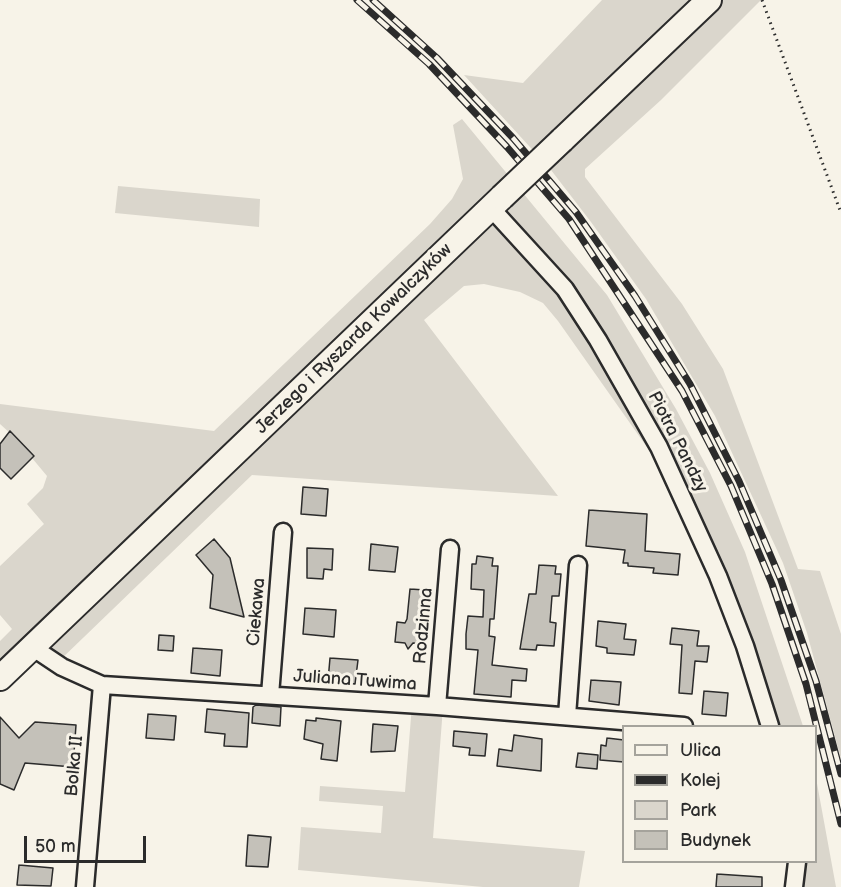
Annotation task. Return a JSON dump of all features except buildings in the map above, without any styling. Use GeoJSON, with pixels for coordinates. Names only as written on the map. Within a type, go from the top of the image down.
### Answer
{"type":"FeatureCollection","features":[{"type":"Feature","properties":{"kind":"main road","name":"Jerzego i Ryszarda Kowalczyków"},"geometry":{"type":"LineString","coordinates":[[0,678],[709,0]]}},
{"type":"Feature","properties":{"kind":"street","name":"Piotra Pandzy"},"geometry":{"type":"LineString","coordinates":[[497,202],[565,289],[598,340],[659,447],[718,576],[746,646],[770,725]]}},
{"type":"Feature","properties":{"kind":"street","name":"Ciekawa"},"geometry":{"type":"LineString","coordinates":[[270,695],[283,531]]}},
{"type":"Feature","properties":{"kind":"street","name":"Rodzinna"},"geometry":{"type":"LineString","coordinates":[[437,706],[450,549]]}},
{"type":"Feature","properties":{"kind":"street"},"geometry":{"type":"LineString","coordinates":[[567,716],[578,565]]}},
{"type":"Feature","properties":{"kind":"street","name":"Juliana Tuwima"},"geometry":{"type":"LineString","coordinates":[[32,647],[70,672],[102,685],[437,706],[672,725]]}},
{"type":"Feature","properties":{"kind":"street","name":"Bolka II"},"geometry":{"type":"LineString","coordinates":[[85,887],[102,685]]}},
{"type":"Feature","properties":{"kind":"street"},"geometry":{"type":"LineString","coordinates":[[794,887],[797,863]]}},
{"type":"Feature","properties":{"kind":"path"},"geometry":{"type":"LineString","coordinates":[[762,0],[841,213]]}},
{"type":"Feature","properties":{"kind":"green space"},"geometry":{"type":"Polygon","coordinates":[[[602,0],[761,0],[661,100],[585,169],[585,177],[682,304],[723,369],[798,569],[820,571],[841,634],[841,759],[807,633],[783,563],[715,416],[646,299],[591,222],[551,170],[464,75],[523,83],[602,0]]]}},
{"type":"Feature","properties":{"kind":"green space"},"geometry":{"type":"Polygon","coordinates":[[[462,119],[607,295],[676,409],[710,473],[745,552],[803,725],[770,725],[687,504],[558,321],[543,303],[520,292],[484,284],[464,286],[424,320],[558,496],[252,475],[56,664],[41,654],[469,245],[0,668],[0,641],[12,629],[0,615],[0,566],[44,524],[27,504],[43,488],[47,476],[32,458],[34,455],[0,424],[0,404],[214,431],[430,224],[452,199],[463,179],[453,125],[462,119]]]}},
{"type":"Feature","properties":{"kind":"green space"},"geometry":{"type":"Polygon","coordinates":[[[118,186],[260,199],[259,227],[115,213],[118,186]]]}},
{"type":"Feature","properties":{"kind":"green space"},"geometry":{"type":"Polygon","coordinates":[[[412,705],[443,707],[433,838],[585,851],[579,887],[483,887],[298,870],[301,827],[381,833],[383,806],[319,801],[320,786],[405,792],[412,705]]]}},
{"type":"Feature","properties":{"kind":"green space"},"geometry":{"type":"Polygon","coordinates":[[[817,783],[836,887],[794,887],[797,863],[817,863],[817,783]]]}},
{"type":"Feature","properties":{"kind":"railway"},"geometry":{"type":"LineString","coordinates":[[357,0],[429,64],[507,147],[569,219],[682,391],[731,486],[772,584],[806,684],[816,725]]}},
{"type":"Feature","properties":{"kind":"railway"},"geometry":{"type":"LineString","coordinates":[[373,0],[437,58],[513,138],[576,212],[635,296],[690,384],[739,481],[781,580],[816,681],[841,774]]}},
{"type":"Feature","properties":{"kind":"railway"},"geometry":{"type":"LineString","coordinates":[[817,728],[841,824]]}}]}
